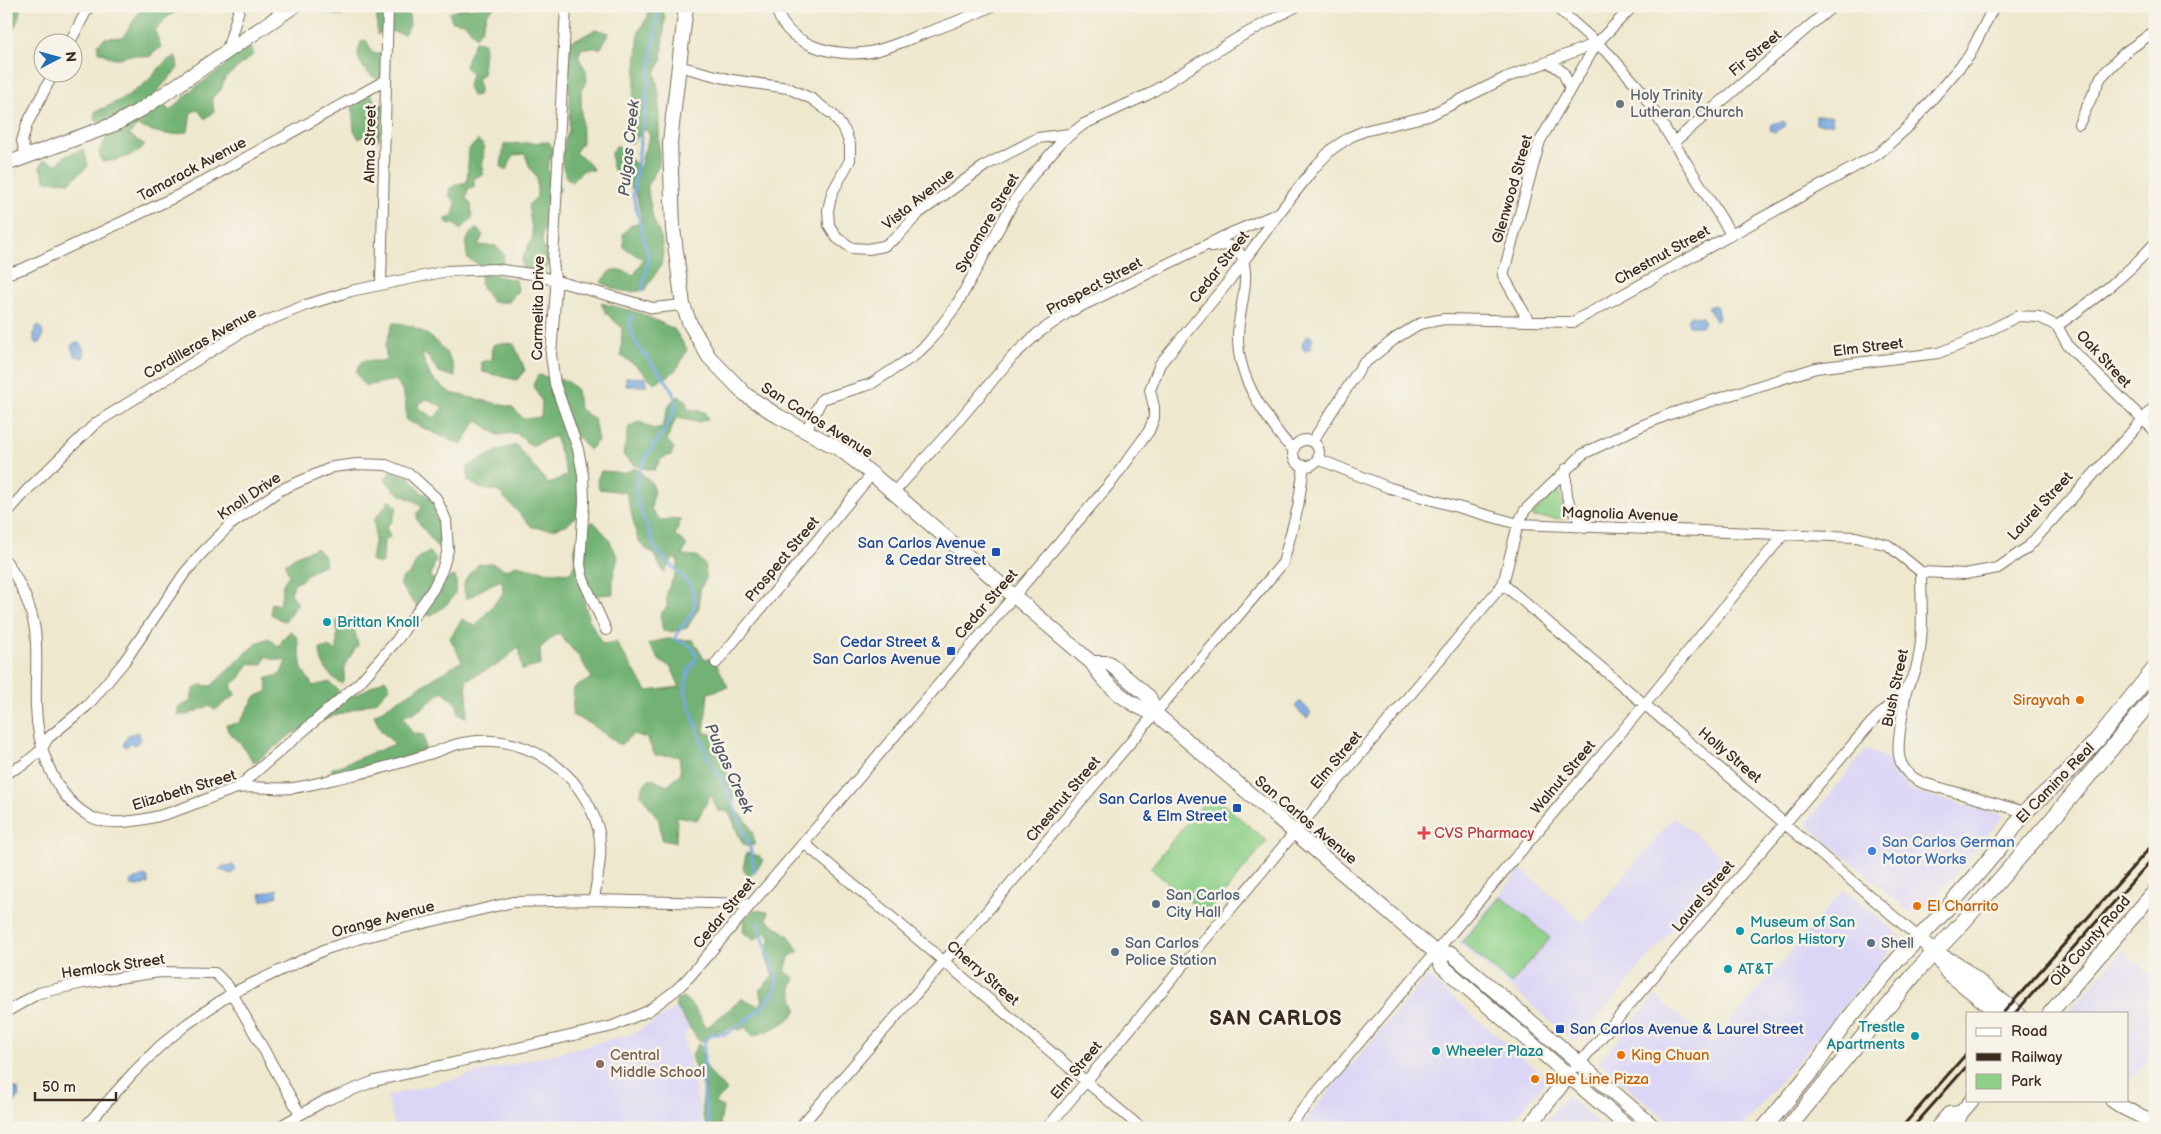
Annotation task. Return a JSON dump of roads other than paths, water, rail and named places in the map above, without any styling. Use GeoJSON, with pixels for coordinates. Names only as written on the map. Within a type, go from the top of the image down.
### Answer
{"type":"FeatureCollection","features":[{"type":"Feature","properties":{"kind":"main road"},"geometry":{"type":"LineString","coordinates":[[6,164],[116,124],[149,104],[294,6]]}},
{"type":"Feature","properties":{"kind":"main road","name":"San Carlos Avenue"},"geometry":{"type":"LineString","coordinates":[[686,6],[670,142],[673,230],[683,305],[698,341],[709,356],[746,395],[778,416],[841,450],[872,474],[1092,662],[1099,675],[1139,709],[1156,714],[1435,952],[1442,966],[1629,1128]]}},
{"type":"Feature","properties":{"kind":"main road","name":"El Camino Real"},"geometry":{"type":"LineString","coordinates":[[1764,1128],[1814,1068],[1867,996],[1918,937],[1974,878],[2025,812],[2080,759],[2155,668]]}},
{"type":"Feature","properties":{"kind":"main road","name":"El Camino Real"},"geometry":{"type":"LineString","coordinates":[[1788,1128],[1918,970],[2061,809],[2155,696]]}},
{"type":"Feature","properties":{"kind":"main road","name":"Old County Road"},"geometry":{"type":"LineString","coordinates":[[2051,1012],[2154,893]]}},
{"type":"Feature","properties":{"kind":"main road","name":"Holly Street"},"geometry":{"type":"LineString","coordinates":[[1918,937],[1935,952],[1956,963],[2016,1012]]}},
{"type":"Feature","properties":{"kind":"main road","name":"San Carlos Avenue"},"geometry":{"type":"LineString","coordinates":[[1435,952],[1452,954],[1655,1128]]}},
{"type":"Feature","properties":{"kind":"main road","name":"Holly Street"},"geometry":{"type":"LineString","coordinates":[[1935,952],[1947,972],[1997,1012]]}},
{"type":"Feature","properties":{"kind":"main road","name":"Laurel Street"},"geometry":{"type":"LineString","coordinates":[[1528,1128],[1569,1075]]}},
{"type":"Feature","properties":{"kind":"main road"},"geometry":{"type":"LineString","coordinates":[[1955,1128],[1961,1113],[1970,1102]]}},
{"type":"Feature","properties":{"kind":"main road"},"geometry":{"type":"LineString","coordinates":[[2115,1102],[2155,1123]]}},
{"type":"Feature","properties":{"kind":"main road"},"geometry":{"type":"LineString","coordinates":[[1937,1128],[1949,1114],[1961,1113]]}},
{"type":"Feature","properties":{"kind":"street"},"geometry":{"type":"LineString","coordinates":[[75,32],[89,6]]}},
{"type":"Feature","properties":{"kind":"street"},"geometry":{"type":"LineString","coordinates":[[227,50],[240,6]]}},
{"type":"Feature","properties":{"kind":"street","name":"Alma Street"},"geometry":{"type":"LineString","coordinates":[[381,283],[388,6]]}},
{"type":"Feature","properties":{"kind":"street","name":"Carmelita Drive"},"geometry":{"type":"LineString","coordinates":[[566,6],[551,355],[555,384],[578,449],[583,475],[584,500],[580,565],[583,579],[606,630]]}},
{"type":"Feature","properties":{"kind":"street"},"geometry":{"type":"LineString","coordinates":[[776,6],[777,14],[787,29],[801,41],[822,49],[869,52],[893,46],[962,20],[992,6]]}},
{"type":"Feature","properties":{"kind":"street","name":"Sycamore Street"},"geometry":{"type":"LineString","coordinates":[[806,431],[822,399],[871,384],[914,356],[928,343],[956,306],[1014,200],[1062,141],[1084,124],[1149,94],[1236,38],[1297,6]]}},
{"type":"Feature","properties":{"kind":"street"},"geometry":{"type":"LineString","coordinates":[[1555,6],[1610,55],[1640,89],[1731,234]]}},
{"type":"Feature","properties":{"kind":"street","name":"Cedar Street"},"geometry":{"type":"LineString","coordinates":[[277,1128],[349,1089],[376,1081],[597,1030],[630,1020],[648,1011],[676,990],[804,843],[1113,480],[1149,431],[1154,418],[1154,407],[1150,390],[1160,364],[1229,282],[1278,213],[1332,149],[1350,137],[1382,126],[1428,116],[1505,78],[1596,43],[1633,6]]}},
{"type":"Feature","properties":{"kind":"street","name":"Fir Street"},"geometry":{"type":"LineString","coordinates":[[1674,142],[1834,6]]}},
{"type":"Feature","properties":{"kind":"street","name":"Chestnut Street"},"geometry":{"type":"LineString","coordinates":[[1312,442],[1362,365],[1396,338],[1419,324],[1444,319],[1573,322],[1878,154],[1909,126],[1969,56],[1994,6]]}},
{"type":"Feature","properties":{"kind":"street"},"geometry":{"type":"LineString","coordinates":[[2080,124],[2101,77],[2124,53],[2155,31]]}},
{"type":"Feature","properties":{"kind":"street","name":"Glenwood Street"},"geometry":{"type":"LineString","coordinates":[[1528,320],[1503,275],[1540,141],[1596,43]]}},
{"type":"Feature","properties":{"kind":"street"},"geometry":{"type":"LineString","coordinates":[[1549,62],[1563,72],[1570,88]]}},
{"type":"Feature","properties":{"kind":"street","name":"Vista Avenue"},"geometry":{"type":"LineString","coordinates":[[678,66],[732,80],[788,88],[812,99],[833,115],[845,131],[850,145],[850,160],[832,193],[828,210],[829,225],[838,238],[852,248],[868,249],[884,246],[897,237],[919,213],[937,199],[1003,155],[1038,138],[1071,134]]}},
{"type":"Feature","properties":{"kind":"street","name":"Tamarack Avenue"},"geometry":{"type":"LineString","coordinates":[[6,274],[25,268],[177,196],[386,80]]}},
{"type":"Feature","properties":{"kind":"street"},"geometry":{"type":"LineString","coordinates":[[26,157],[22,141],[27,124],[49,82]]}},
{"type":"Feature","properties":{"kind":"street","name":"Prospect Street"},"geometry":{"type":"LineString","coordinates":[[893,493],[949,432],[1013,356],[1038,333],[1069,312],[1278,213]]}},
{"type":"Feature","properties":{"kind":"street"},"geometry":{"type":"LineString","coordinates":[[2056,326],[2136,265],[2155,243]]}},
{"type":"Feature","properties":{"kind":"street"},"geometry":{"type":"LineString","coordinates":[[1195,252],[1228,244],[1232,245],[1240,253],[1243,261],[1244,282],[1238,336],[1240,363],[1258,403],[1286,445],[1294,450],[1296,462],[1304,466],[1312,465],[1318,459],[1319,452],[1312,442],[1303,441],[1294,450]]}},
{"type":"Feature","properties":{"kind":"street","name":"Cordilleras Avenue"},"geometry":{"type":"LineString","coordinates":[[6,514],[28,489],[96,423],[245,330],[306,305],[381,283],[447,271],[494,270],[532,274],[654,308],[683,305]]}},
{"type":"Feature","properties":{"kind":"street","name":"Elm Street"},"geometry":{"type":"LineString","coordinates":[[1047,1128],[1503,584],[1518,524],[1525,510],[1583,454],[1641,426],[1816,368],[1938,353],[1962,344],[2018,316],[2039,317],[2056,326]]}},
{"type":"Feature","properties":{"kind":"street","name":"Oak Street"},"geometry":{"type":"LineString","coordinates":[[2056,326],[2069,347],[2155,431]]}},
{"type":"Feature","properties":{"kind":"street","name":"Laurel Street"},"geometry":{"type":"LineString","coordinates":[[1921,572],[1965,574],[1998,568],[2028,547],[2155,406]]}},
{"type":"Feature","properties":{"kind":"street","name":"Magnolia Avenue"},"geometry":{"type":"LineString","coordinates":[[1318,459],[1390,488],[1518,524],[1783,536],[1856,537],[1888,544],[1921,572]]}},
{"type":"Feature","properties":{"kind":"street","name":"Knoll Drive"},"geometry":{"type":"LineString","coordinates":[[6,772],[23,765],[41,750],[48,738],[88,706],[124,662],[184,574],[230,525],[280,490],[333,467],[357,464],[386,465],[411,475],[436,498],[446,520],[448,550],[442,570],[433,589],[396,640],[359,683],[237,788]]}},
{"type":"Feature","properties":{"kind":"street","name":"Chestnut Street"},"geometry":{"type":"LineString","coordinates":[[800,1128],[945,961],[1283,563],[1298,507],[1304,466]]}},
{"type":"Feature","properties":{"kind":"street"},"geometry":{"type":"LineString","coordinates":[[1566,469],[1565,494],[1574,513],[1585,528]]}},
{"type":"Feature","properties":{"kind":"street","name":"Prospect Street"},"geometry":{"type":"LineString","coordinates":[[716,663],[872,474]]}},
{"type":"Feature","properties":{"kind":"street","name":"Walnut Street"},"geometry":{"type":"LineString","coordinates":[[1287,1128],[1783,536]]}},
{"type":"Feature","properties":{"kind":"street","name":"Elizabeth Street"},"geometry":{"type":"LineString","coordinates":[[6,561],[17,577],[28,603],[35,631],[36,708],[41,750],[62,790],[75,807],[92,818],[111,822],[133,821],[155,817],[237,788],[250,786],[270,789],[293,788],[383,769],[466,742],[485,740],[514,743],[545,756],[564,771],[582,794],[589,807],[598,829],[601,855],[594,900]]}},
{"type":"Feature","properties":{"kind":"street","name":"Bush Street"},"geometry":{"type":"LineString","coordinates":[[1921,572],[1922,630],[1916,670],[1907,688],[1898,746],[1899,759],[1904,770],[1913,778],[1923,783],[2025,812]]}},
{"type":"Feature","properties":{"kind":"street","name":"Holly Street"},"geometry":{"type":"LineString","coordinates":[[1503,584],[1918,937]]}},
{"type":"Feature","properties":{"kind":"street","name":"Laurel Street"},"geometry":{"type":"LineString","coordinates":[[1569,1075],[1872,722],[1907,688]]}},
{"type":"Feature","properties":{"kind":"street","name":"Cherry Street"},"geometry":{"type":"LineString","coordinates":[[804,843],[1141,1128]]}},
{"type":"Feature","properties":{"kind":"street","name":"Orange Avenue"},"geometry":{"type":"LineString","coordinates":[[84,1128],[160,1046],[232,993],[326,949],[361,938],[513,902],[594,900],[750,904]]}},
{"type":"Feature","properties":{"kind":"street","name":"Hemlock Street"},"geometry":{"type":"LineString","coordinates":[[6,1012],[39,993],[83,983],[160,972],[216,973],[228,986],[300,1114]]}},
{"type":"Feature","properties":{"kind":"water"},"geometry":{"type":"Polygon","coordinates":[[[1816,116],[1832,116],[1833,124],[1816,124],[1816,116]]]}},
{"type":"Feature","properties":{"kind":"water"},"geometry":{"type":"Polygon","coordinates":[[[1784,121],[1786,125],[1775,132],[1770,130],[1771,124],[1784,121]]]}},
{"type":"Feature","properties":{"kind":"water"},"geometry":{"type":"Polygon","coordinates":[[[1714,305],[1717,307],[1719,318],[1715,321],[1708,307],[1714,305]]]}},
{"type":"Feature","properties":{"kind":"water"},"geometry":{"type":"Polygon","coordinates":[[[1690,316],[1702,317],[1705,322],[1702,326],[1689,326],[1688,320],[1690,316]]]}},
{"type":"Feature","properties":{"kind":"water"},"geometry":{"type":"Polygon","coordinates":[[[39,325],[43,333],[41,342],[38,344],[34,341],[34,333],[39,325]]]}},
{"type":"Feature","properties":{"kind":"water"},"geometry":{"type":"Polygon","coordinates":[[[1308,335],[1313,338],[1310,349],[1306,351],[1303,349],[1302,343],[1308,335]]]}},
{"type":"Feature","properties":{"kind":"water"},"geometry":{"type":"Polygon","coordinates":[[[75,342],[81,344],[85,353],[83,358],[75,356],[71,346],[75,342]]]}},
{"type":"Feature","properties":{"kind":"water"},"geometry":{"type":"Polygon","coordinates":[[[626,377],[646,378],[646,386],[626,386],[626,377]]]}},
{"type":"Feature","properties":{"kind":"water"},"geometry":{"type":"Polygon","coordinates":[[[1301,702],[1311,713],[1307,718],[1295,706],[1301,702]]]}},
{"type":"Feature","properties":{"kind":"water"},"geometry":{"type":"Polygon","coordinates":[[[139,732],[140,741],[135,745],[130,743],[127,747],[123,745],[128,735],[139,732]]]}},
{"type":"Feature","properties":{"kind":"water"},"geometry":{"type":"Polygon","coordinates":[[[233,865],[236,870],[232,874],[219,870],[222,866],[233,865]]]}},
{"type":"Feature","properties":{"kind":"water"},"geometry":{"type":"Polygon","coordinates":[[[144,876],[148,878],[148,884],[131,887],[130,881],[144,876]]]}},
{"type":"Feature","properties":{"kind":"water"},"geometry":{"type":"Polygon","coordinates":[[[277,889],[278,896],[262,901],[260,894],[277,889]]]}},
{"type":"Feature","properties":{"kind":"water"},"geometry":{"type":"Polygon","coordinates":[[[12,1087],[18,1089],[19,1097],[11,1104],[7,1098],[12,1087]]]}},
{"type":"Feature","properties":{"kind":"waterway","name":"Pulgas Creek"},"geometry":{"type":"LineString","coordinates":[[642,290],[649,259],[633,196],[657,19],[655,6]]}},
{"type":"Feature","properties":{"kind":"waterway","name":"Pulgas Creek"},"geometry":{"type":"LineString","coordinates":[[631,314],[631,331],[635,342],[665,379],[674,396],[675,406],[672,416],[639,473],[636,485],[637,501],[655,548],[683,576],[692,590],[694,598],[693,612],[675,639],[692,647],[696,654],[696,659],[688,672],[685,691],[705,752],[728,791],[750,848],[755,872]]}},
{"type":"Feature","properties":{"kind":"waterway","name":"Pulgas Creek"},"geometry":{"type":"LineString","coordinates":[[710,1128],[704,1098],[704,1042],[712,1034],[726,1034],[756,1013],[776,989],[777,980],[758,923]]}},
{"type":"Feature","properties":{"kind":"railway"},"geometry":{"type":"LineString","coordinates":[[2004,1012],[2155,842]]}},
{"type":"Feature","properties":{"kind":"railway"},"geometry":{"type":"LineString","coordinates":[[2016,1012],[2155,856]]}},
{"type":"Feature","properties":{"kind":"railway"},"geometry":{"type":"LineString","coordinates":[[1901,1128],[1966,1054]]}},
{"type":"Feature","properties":{"kind":"railway"},"geometry":{"type":"LineString","coordinates":[[1912,1128],[1966,1067]]}},
{"type":"Feature","properties":{"kind":"place","name":"Holy Trinity Lutheran Church"},"geometry":{"type":"Point","coordinates":[1620,104]}},
{"type":"Feature","properties":{"kind":"place","name":"San Carlos Avenue & Cedar Street"},"geometry":{"type":"Point","coordinates":[996,552]}},
{"type":"Feature","properties":{"kind":"place","name":"Brittan Knoll"},"geometry":{"type":"Point","coordinates":[327,622]}},
{"type":"Feature","properties":{"kind":"place","name":"Cedar Street & San Carlos Avenue"},"geometry":{"type":"Point","coordinates":[951,651]}},
{"type":"Feature","properties":{"kind":"place","name":"Sirayvah"},"geometry":{"type":"Point","coordinates":[2080,700]}},
{"type":"Feature","properties":{"kind":"place","name":"San Carlos Avenue & Elm Street"},"geometry":{"type":"Point","coordinates":[1237,808]}},
{"type":"Feature","properties":{"kind":"place","name":"CVS Pharmacy"},"geometry":{"type":"Point","coordinates":[1424,833]}},
{"type":"Feature","properties":{"kind":"place","name":"San Carlos German Motor Works"},"geometry":{"type":"Point","coordinates":[1872,851]}},
{"type":"Feature","properties":{"kind":"place","name":"San Carlos City Hall"},"geometry":{"type":"Point","coordinates":[1156,904]}},
{"type":"Feature","properties":{"kind":"place","name":"El Charrito"},"geometry":{"type":"Point","coordinates":[1917,906]}},
{"type":"Feature","properties":{"kind":"place","name":"Museum of San Carlos History"},"geometry":{"type":"Point","coordinates":[1740,931]}},
{"type":"Feature","properties":{"kind":"place","name":"Shell"},"geometry":{"type":"Point","coordinates":[1871,943]}},
{"type":"Feature","properties":{"kind":"place","name":"San Carlos Police Station"},"geometry":{"type":"Point","coordinates":[1115,952]}},
{"type":"Feature","properties":{"kind":"place","name":"AT&T"},"geometry":{"type":"Point","coordinates":[1728,969]}},
{"type":"Feature","properties":{"kind":"place","name":"San Carlos Avenue & Laurel Street"},"geometry":{"type":"Point","coordinates":[1560,1029]}},
{"type":"Feature","properties":{"kind":"place","name":"Trestle Apartments"},"geometry":{"type":"Point","coordinates":[1915,1036]}},
{"type":"Feature","properties":{"kind":"place","name":"Wheeler Plaza"},"geometry":{"type":"Point","coordinates":[1436,1051]}},
{"type":"Feature","properties":{"kind":"place","name":"King Chuan"},"geometry":{"type":"Point","coordinates":[1621,1055]}},
{"type":"Feature","properties":{"kind":"place","name":"Central Middle School"},"geometry":{"type":"Point","coordinates":[600,1064]}},
{"type":"Feature","properties":{"kind":"place","name":"Blue Line Pizza"},"geometry":{"type":"Point","coordinates":[1535,1079]}},
{"type":"Feature","properties":{"kind":"district","name":"SAN CARLOS"},"geometry":{"type":"Point","coordinates":[1276,1018]}}]}
